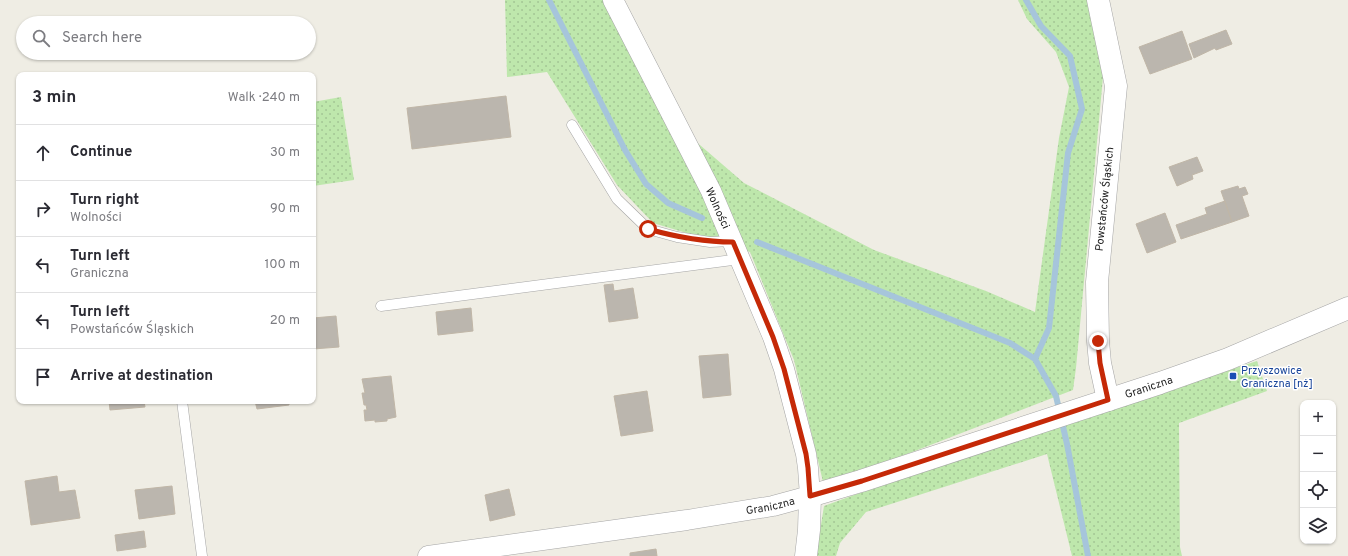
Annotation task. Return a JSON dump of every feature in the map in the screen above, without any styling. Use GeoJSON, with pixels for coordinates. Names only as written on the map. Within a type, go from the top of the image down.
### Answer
{"type":"FeatureCollection","features":[{"type":"Feature","properties":{"kind":"street","name":"Wolności"},"geometry":{"type":"LineString","coordinates":[[613,0],[712,192],[773,337],[784,369],[806,454],[810,496]]}},
{"type":"Feature","properties":{"kind":"street","name":"Powstańców Śląskich"},"geometry":{"type":"LineString","coordinates":[[1098,0],[1116,86],[1098,255],[1097,282],[1100,363],[1108,400]]}},
{"type":"Feature","properties":{"kind":"street","name":"Graniczna"},"geometry":{"type":"LineString","coordinates":[[428,556],[773,506],[862,481],[1160,383],[1228,359],[1348,308]]}},
{"type":"Feature","properties":{"kind":"street"},"geometry":{"type":"LineString","coordinates":[[806,556],[809,530],[810,496]]}},
{"type":"Feature","properties":{"kind":"lane"},"geometry":{"type":"LineString","coordinates":[[572,124],[617,199],[648,229],[677,237],[710,242],[736,250]]}},
{"type":"Feature","properties":{"kind":"lane"},"geometry":{"type":"LineString","coordinates":[[381,306],[736,250]]}},
{"type":"Feature","properties":{"kind":"lane"},"geometry":{"type":"LineString","coordinates":[[182,404],[202,556]]}},
{"type":"Feature","properties":{"kind":"green space"},"geometry":{"type":"Polygon","coordinates":[[[505,0],[605,0],[657,108],[744,183],[874,250],[986,291],[1035,312],[1059,138],[1069,87],[1056,52],[1027,19],[1018,0],[1087,0],[1103,77],[1073,390],[824,486],[794,360],[750,252],[653,223],[617,185],[547,72],[507,77],[505,0]]]}},
{"type":"Feature","properties":{"kind":"green space"},"geometry":{"type":"Polygon","coordinates":[[[341,97],[354,180],[316,186],[316,101],[341,97]]]}},
{"type":"Feature","properties":{"kind":"green space"},"geometry":{"type":"Polygon","coordinates":[[[1257,361],[1267,391],[1179,423],[1180,547],[1182,556],[1072,556],[1047,454],[866,512],[840,543],[836,556],[816,556],[824,506],[953,459],[1257,361]]]}},
{"type":"Feature","properties":{"kind":"building"},"geometry":{"type":"Polygon","coordinates":[[[1226,30],[1232,44],[1216,50],[1215,48],[1194,58],[1189,44],[1226,30]]]}},
{"type":"Feature","properties":{"kind":"building"},"geometry":{"type":"Polygon","coordinates":[[[1182,31],[1192,59],[1150,74],[1139,47],[1182,31]]]}},
{"type":"Feature","properties":{"kind":"building"},"geometry":{"type":"Polygon","coordinates":[[[506,96],[511,137],[412,149],[407,108],[506,96]]]}},
{"type":"Feature","properties":{"kind":"building"},"geometry":{"type":"Polygon","coordinates":[[[1197,157],[1203,171],[1192,175],[1193,179],[1177,186],[1169,167],[1197,157]]]}},
{"type":"Feature","properties":{"kind":"building"},"geometry":{"type":"Polygon","coordinates":[[[1238,186],[1239,189],[1245,187],[1248,194],[1242,196],[1249,216],[1232,222],[1221,191],[1238,186]]]}},
{"type":"Feature","properties":{"kind":"building"},"geometry":{"type":"Polygon","coordinates":[[[1225,201],[1232,222],[1181,239],[1176,225],[1207,214],[1205,208],[1225,201]]]}},
{"type":"Feature","properties":{"kind":"building"},"geometry":{"type":"Polygon","coordinates":[[[1165,213],[1176,242],[1147,253],[1136,224],[1165,213]]]}},
{"type":"Feature","properties":{"kind":"building"},"geometry":{"type":"Polygon","coordinates":[[[613,284],[614,291],[633,288],[638,318],[609,322],[604,285],[613,284]]]}},
{"type":"Feature","properties":{"kind":"building"},"geometry":{"type":"Polygon","coordinates":[[[471,308],[473,331],[438,335],[436,312],[471,308]]]}},
{"type":"Feature","properties":{"kind":"building"},"geometry":{"type":"Polygon","coordinates":[[[336,316],[339,347],[316,349],[316,318],[336,316]]]}},
{"type":"Feature","properties":{"kind":"building"},"geometry":{"type":"Polygon","coordinates":[[[728,354],[731,395],[703,398],[699,356],[728,354]]]}},
{"type":"Feature","properties":{"kind":"building"},"geometry":{"type":"Polygon","coordinates":[[[391,376],[396,417],[387,419],[387,421],[365,421],[364,410],[367,410],[366,405],[364,405],[362,393],[365,393],[362,379],[391,376]]]}},
{"type":"Feature","properties":{"kind":"building"},"geometry":{"type":"Polygon","coordinates":[[[647,391],[653,431],[621,436],[614,396],[647,391]]]}},
{"type":"Feature","properties":{"kind":"building"},"geometry":{"type":"Polygon","coordinates":[[[109,404],[144,404],[145,407],[110,410],[109,404]]]}},
{"type":"Feature","properties":{"kind":"building"},"geometry":{"type":"Polygon","coordinates":[[[256,404],[289,404],[289,405],[257,409],[256,404]]]}},
{"type":"Feature","properties":{"kind":"building"},"geometry":{"type":"Polygon","coordinates":[[[57,476],[59,492],[75,490],[80,518],[31,525],[25,481],[57,476]]]}},
{"type":"Feature","properties":{"kind":"building"},"geometry":{"type":"Polygon","coordinates":[[[172,486],[175,514],[139,519],[135,490],[172,486]]]}},
{"type":"Feature","properties":{"kind":"building"},"geometry":{"type":"Polygon","coordinates":[[[509,489],[515,515],[490,521],[485,495],[509,489]]]}},
{"type":"Feature","properties":{"kind":"building"},"geometry":{"type":"Polygon","coordinates":[[[144,531],[146,547],[117,551],[115,535],[144,531]]]}},
{"type":"Feature","properties":{"kind":"building"},"geometry":{"type":"Polygon","coordinates":[[[656,549],[657,556],[630,556],[630,553],[656,549]]]}},
{"type":"Feature","properties":{"kind":"waterway"},"geometry":{"type":"LineString","coordinates":[[549,0],[625,150],[646,184],[668,203],[702,218]]}},
{"type":"Feature","properties":{"kind":"waterway"},"geometry":{"type":"LineString","coordinates":[[1026,0],[1041,26],[1070,56],[1082,109],[1068,153],[1049,328],[1035,359]]}},
{"type":"Feature","properties":{"kind":"waterway"},"geometry":{"type":"LineString","coordinates":[[757,242],[1010,343],[1035,359],[1056,396],[1067,444],[1088,556]]}},
{"type":"Feature","properties":{"kind":"place","name":"Przyszowice Graniczna [nż]"},"geometry":{"type":"Point","coordinates":[1233,376]}},
{"type":"Feature","properties":{"kind":"route"},"geometry":{"type":"LineString","coordinates":[[648,229],[677,237],[710,242],[733,242],[773,337],[784,369],[806,454],[810,496],[862,481],[1108,400],[1104,387],[1098,341]]}}]}
